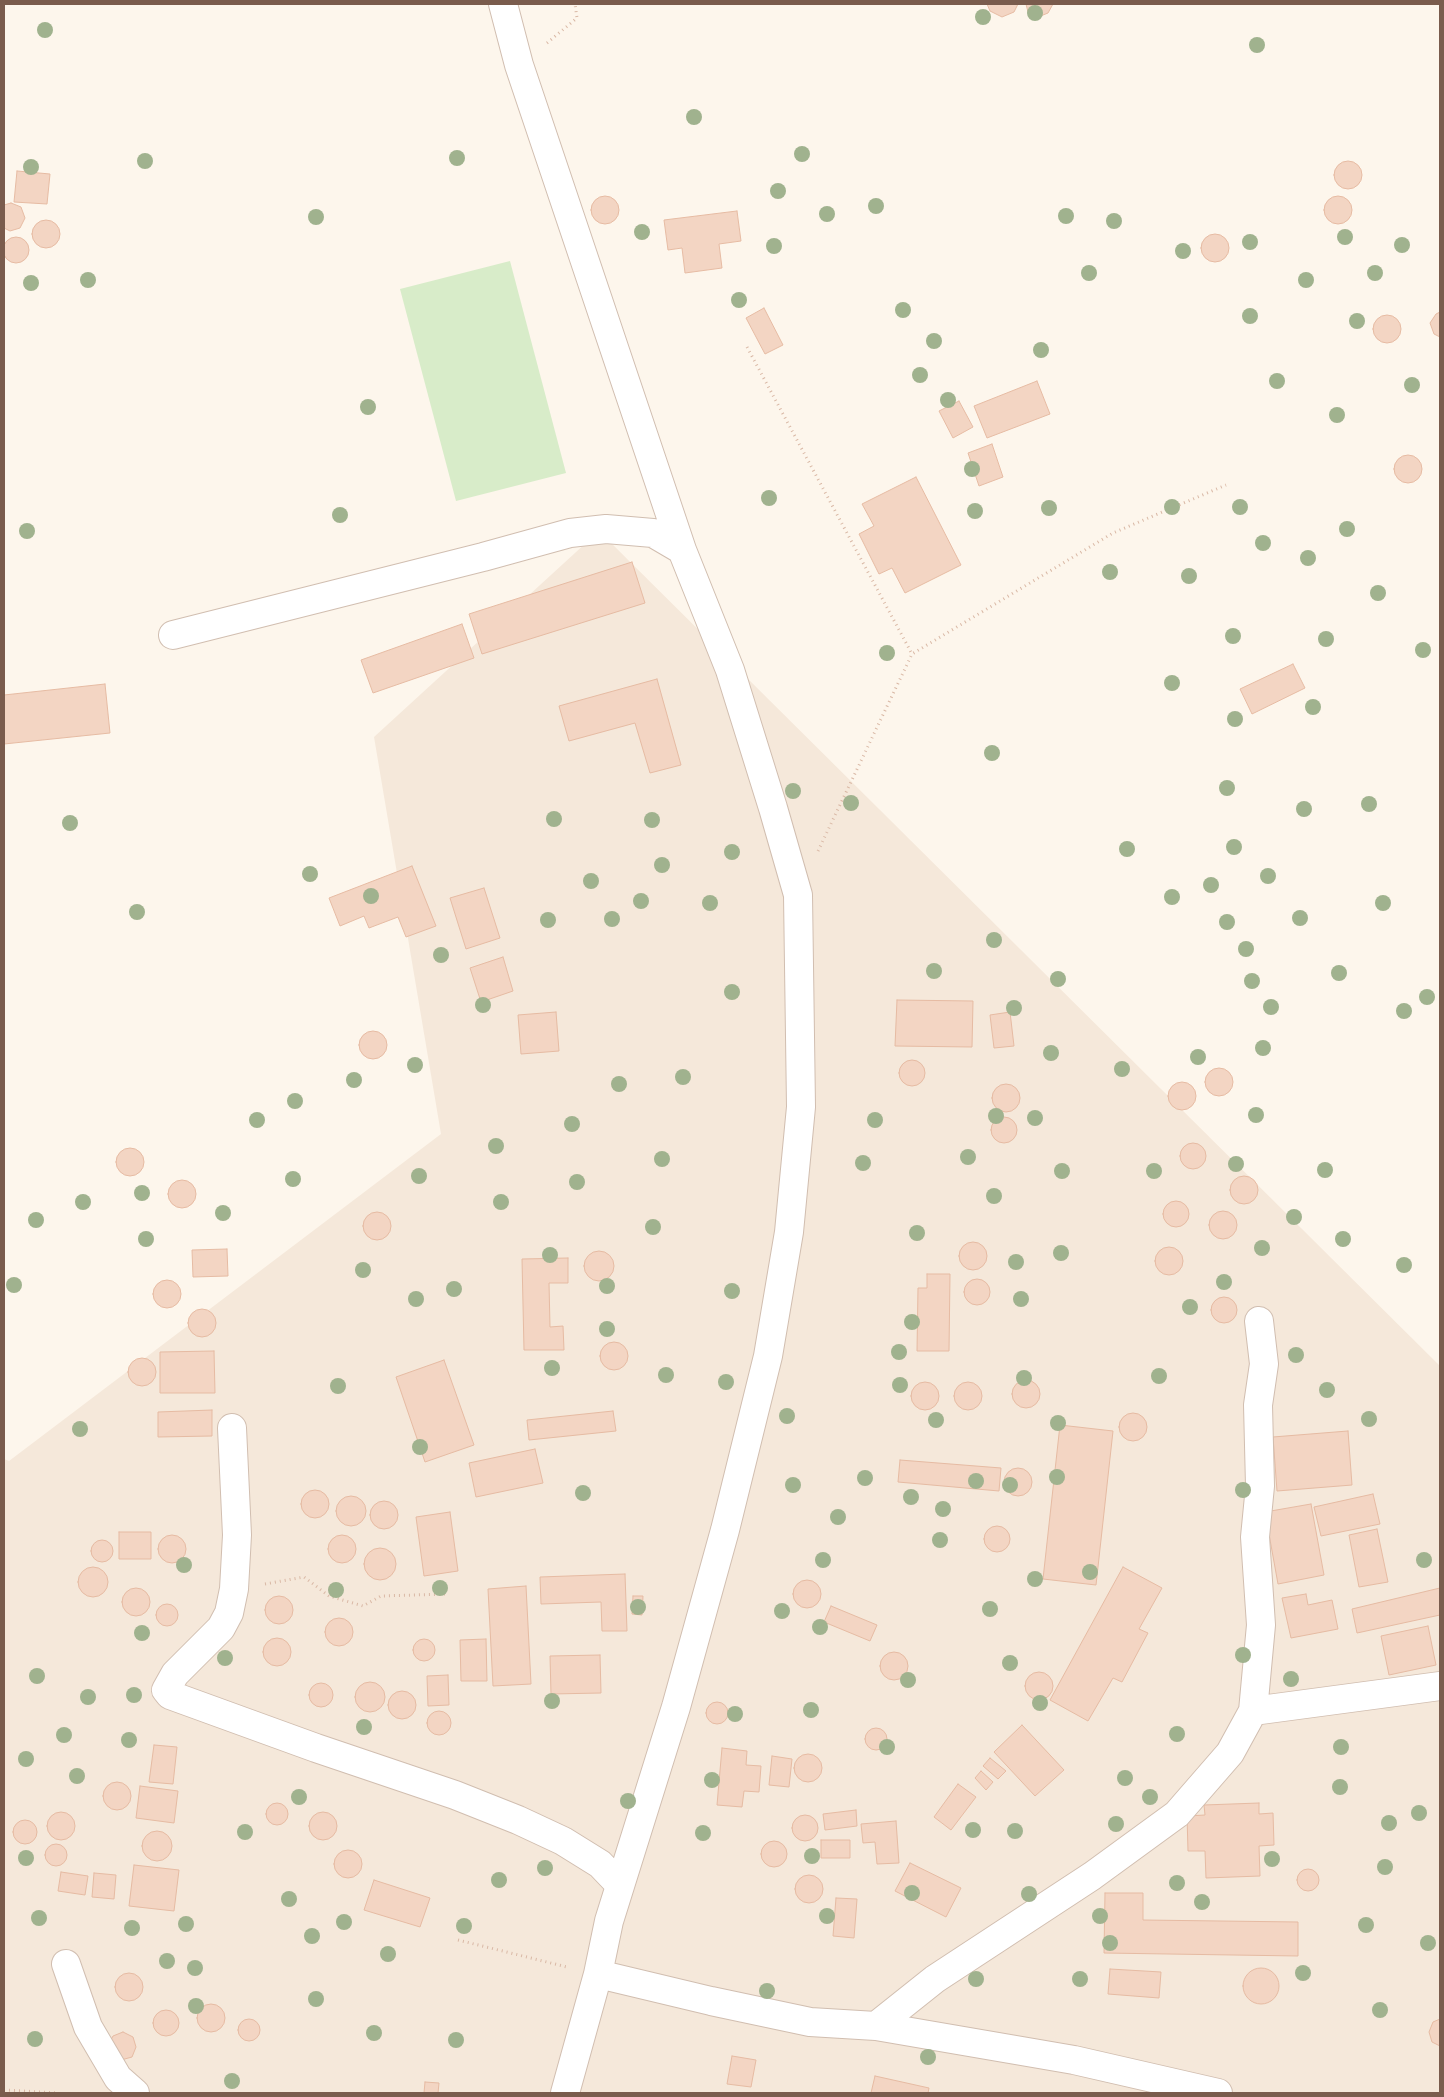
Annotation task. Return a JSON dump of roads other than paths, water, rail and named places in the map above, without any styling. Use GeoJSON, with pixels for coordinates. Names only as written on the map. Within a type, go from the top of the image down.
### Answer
{"type":"FeatureCollection","features":[{"type":"Feature","properties":{"kind":"street"},"geometry":{"type":"LineString","coordinates":[[503,4],[519,65],[682,550],[730,670],[774,808],[798,894],[801,1106],[788,1232],[768,1356],[725,1530],[676,1707],[609,1921],[598,1974],[566,2093]]}},
{"type":"Feature","properties":{"kind":"street"},"geometry":{"type":"LineString","coordinates":[[173,635],[484,557],[570,533],[606,528],[653,533],[682,550]]}},
{"type":"Feature","properties":{"kind":"street"},"geometry":{"type":"LineString","coordinates":[[876,2026],[935,1979],[1092,1876],[1177,1814],[1230,1754],[1253,1711],[1261,1625],[1255,1538],[1260,1486],[1258,1405],[1264,1364],[1259,1321]]}},
{"type":"Feature","properties":{"kind":"street"},"geometry":{"type":"LineString","coordinates":[[232,1428],[237,1535],[234,1589],[229,1613],[221,1628],[175,1674],[166,1690],[170,1696],[455,1795],[518,1820],[563,1841],[600,1864],[620,1885]]}},
{"type":"Feature","properties":{"kind":"street"},"geometry":{"type":"LineString","coordinates":[[1253,1711],[1440,1686]]}},
{"type":"Feature","properties":{"kind":"street"},"geometry":{"type":"LineString","coordinates":[[66,1964],[88,2027],[118,2078],[135,2093]]}},
{"type":"Feature","properties":{"kind":"street"},"geometry":{"type":"LineString","coordinates":[[598,1974],[810,2022],[876,2026],[1074,2060],[1218,2093]]}}]}
